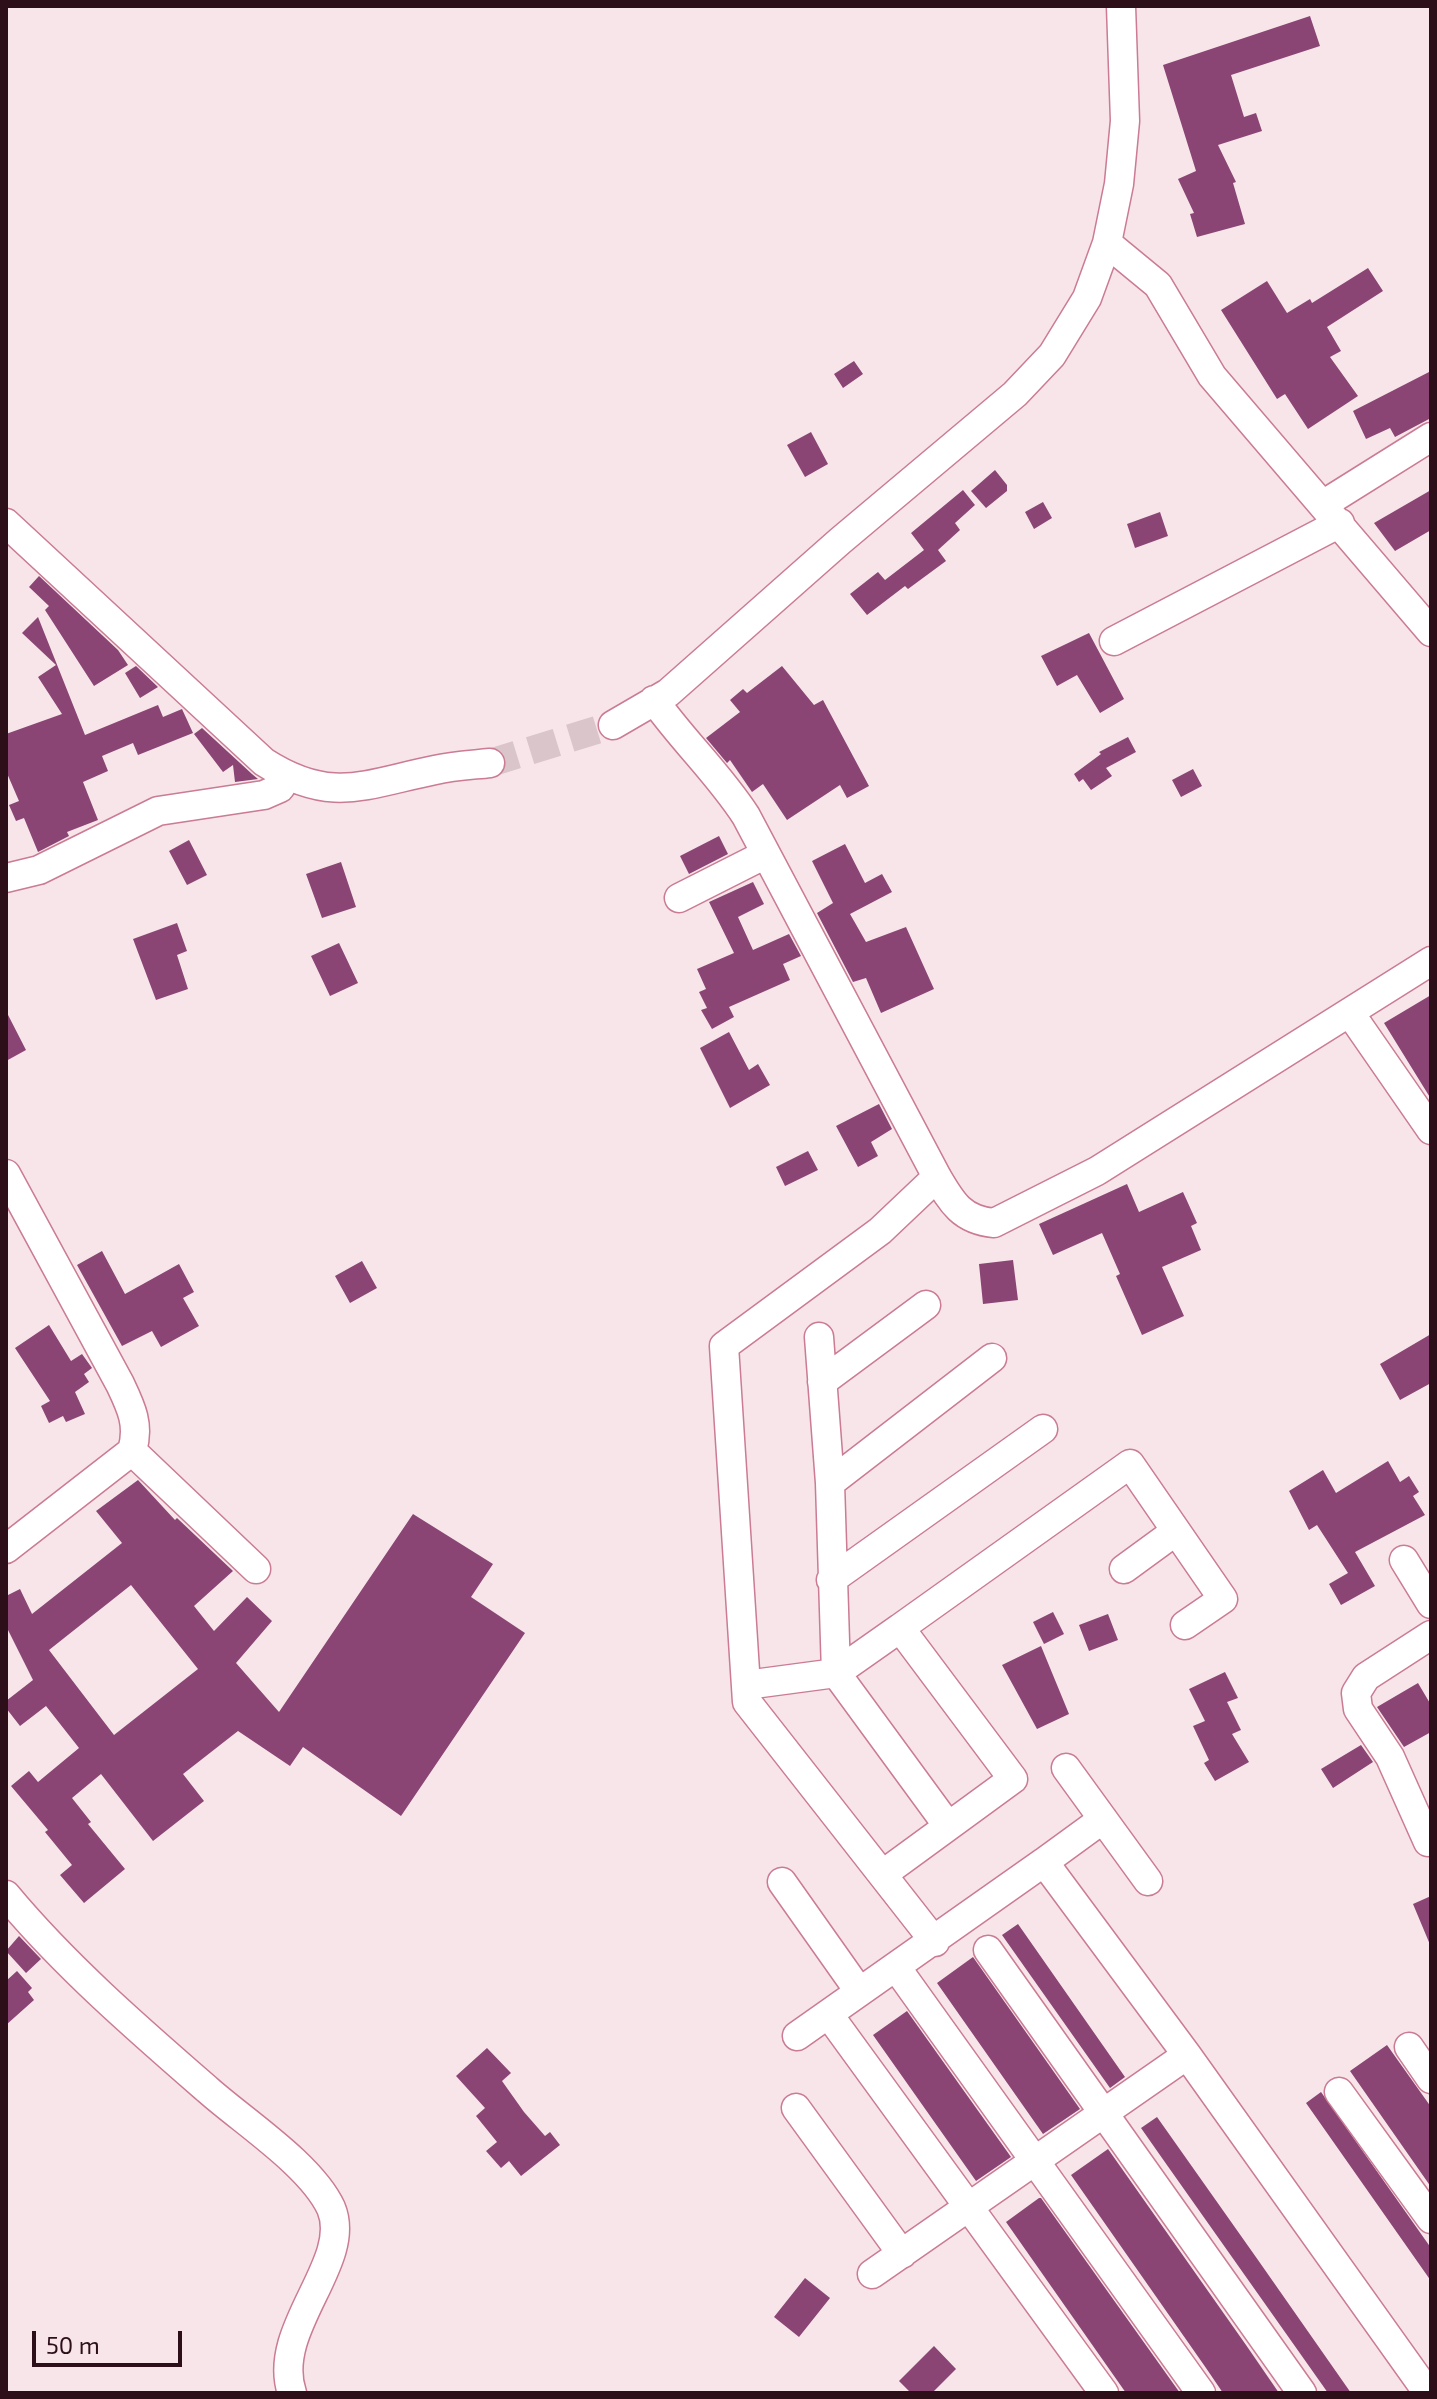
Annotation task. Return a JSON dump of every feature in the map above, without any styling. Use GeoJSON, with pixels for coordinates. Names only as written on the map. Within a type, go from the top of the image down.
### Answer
{"type":"FeatureCollection","features":[{"type":"Feature","properties":{"kind":"street"},"geometry":{"type":"LineString","coordinates":[[613,725],[654,700],[740,632],[840,541],[1034,376],[1076,319],[1107,243],[1119,184],[1125,121],[1121,6]]}},
{"type":"Feature","properties":{"kind":"street"},"geometry":{"type":"LineString","coordinates":[[1107,243],[1158,285],[1212,376],[1431,632]]}},
{"type":"Feature","properties":{"kind":"street"},"geometry":{"type":"LineString","coordinates":[[1114,641],[1332,513],[1431,437]]}},
{"type":"Feature","properties":{"kind":"street"},"geometry":{"type":"LineString","coordinates":[[6,523],[264,762],[287,777],[327,787],[362,788],[435,770],[490,763]]}},
{"type":"Feature","properties":{"kind":"street"},"geometry":{"type":"LineString","coordinates":[[654,700],[680,736],[718,774],[766,854],[937,1177],[954,1205],[965,1216],[994,1223],[1036,1204],[1188,1116],[1431,961]]}},
{"type":"Feature","properties":{"kind":"street"},"geometry":{"type":"LineString","coordinates":[[6,878],[39,870],[158,811],[264,795],[280,788],[287,777]]}},
{"type":"Feature","properties":{"kind":"street"},"geometry":{"type":"LineString","coordinates":[[679,898],[766,854]]}},
{"type":"Feature","properties":{"kind":"street"},"geometry":{"type":"LineString","coordinates":[[1350,1013],[1431,1130]]}},
{"type":"Feature","properties":{"kind":"street"},"geometry":{"type":"LineString","coordinates":[[6,1174],[56,1261],[134,1412],[137,1436],[132,1451],[6,1549]]}},
{"type":"Feature","properties":{"kind":"street"},"geometry":{"type":"LineString","coordinates":[[935,1942],[747,1702],[724,1346],[880,1231],[937,1177]]}},
{"type":"Feature","properties":{"kind":"street"},"geometry":{"type":"LineString","coordinates":[[880,1231],[954,1205]]}},
{"type":"Feature","properties":{"kind":"street"},"geometry":{"type":"LineString","coordinates":[[822,1382],[926,1305]]}},
{"type":"Feature","properties":{"kind":"street"},"geometry":{"type":"LineString","coordinates":[[819,1337],[830,1483],[836,1673],[948,1826]]}},
{"type":"Feature","properties":{"kind":"street"},"geometry":{"type":"LineString","coordinates":[[830,1483],[992,1358]]}},
{"type":"Feature","properties":{"kind":"street"},"geometry":{"type":"LineString","coordinates":[[831,1580],[1043,1429]]}},
{"type":"Feature","properties":{"kind":"street"},"geometry":{"type":"LineString","coordinates":[[132,1451],[256,1569]]}},
{"type":"Feature","properties":{"kind":"street"},"geometry":{"type":"LineString","coordinates":[[746,1685],[836,1673],[1130,1464],[1223,1599],[1185,1625]]}},
{"type":"Feature","properties":{"kind":"street"},"geometry":{"type":"LineString","coordinates":[[1124,1569],[1176,1531]]}},
{"type":"Feature","properties":{"kind":"street"},"geometry":{"type":"LineString","coordinates":[[1404,1560],[1431,1604]]}},
{"type":"Feature","properties":{"kind":"street"},"geometry":{"type":"LineString","coordinates":[[883,1874],[1013,1779],[900,1628]]}},
{"type":"Feature","properties":{"kind":"street"},"geometry":{"type":"LineString","coordinates":[[1428,1842],[1390,1757],[1358,1709],[1356,1693],[1366,1677],[1431,1635]]}},
{"type":"Feature","properties":{"kind":"street"},"geometry":{"type":"LineString","coordinates":[[1066,1768],[1148,1881]]}},
{"type":"Feature","properties":{"kind":"street"},"geometry":{"type":"LineString","coordinates":[[797,2036],[935,1942],[1103,1819]]}},
{"type":"Feature","properties":{"kind":"street"},"geometry":{"type":"LineString","coordinates":[[1044,1862],[1187,2055],[1427,2393]]}},
{"type":"Feature","properties":{"kind":"street"},"geometry":{"type":"LineString","coordinates":[[782,1882],[859,1991]]}},
{"type":"Feature","properties":{"kind":"street"},"geometry":{"type":"LineString","coordinates":[[6,1895],[75,1967],[206,2089],[299,2168],[331,2208],[335,2227],[333,2247],[290,2347],[286,2371],[292,2393]]}},
{"type":"Feature","properties":{"kind":"street"},"geometry":{"type":"LineString","coordinates":[[988,1950],[1302,2393]]}},
{"type":"Feature","properties":{"kind":"street"},"geometry":{"type":"LineString","coordinates":[[896,1967],[1201,2393]]}},
{"type":"Feature","properties":{"kind":"street"},"geometry":{"type":"LineString","coordinates":[[829,2015],[1104,2393]]}},
{"type":"Feature","properties":{"kind":"street"},"geometry":{"type":"LineString","coordinates":[[1409,2047],[1431,2079]]}},
{"type":"Feature","properties":{"kind":"street"},"geometry":{"type":"LineString","coordinates":[[872,2274],[1187,2055]]}},
{"type":"Feature","properties":{"kind":"street"},"geometry":{"type":"LineString","coordinates":[[1339,2092],[1431,2219]]}},
{"type":"Feature","properties":{"kind":"street"},"geometry":{"type":"LineString","coordinates":[[796,2108],[902,2254]]}},
{"type":"Feature","properties":{"kind":"building"},"geometry":{"type":"Polygon","coordinates":[[[1310,16],[1320,46],[1231,75],[1244,117],[1256,113],[1262,131],[1218,145],[1236,182],[1233,183],[1245,224],[1197,237],[1190,214],[1194,213],[1178,179],[1196,171],[1163,65],[1310,16]]]}},
{"type":"Feature","properties":{"kind":"building"},"geometry":{"type":"Polygon","coordinates":[[[1368,268],[1383,291],[1327,327],[1341,351],[1330,357],[1358,396],[1308,429],[1285,394],[1277,399],[1221,310],[1267,281],[1287,313],[1310,299],[1312,303],[1368,268]]]}},
{"type":"Feature","properties":{"kind":"building"},"geometry":{"type":"Polygon","coordinates":[[[854,361],[863,374],[843,388],[834,374],[854,361]]]}},
{"type":"Feature","properties":{"kind":"building"},"geometry":{"type":"Polygon","coordinates":[[[1431,371],[1431,418],[1395,437],[1390,428],[1366,439],[1353,411],[1431,371]]]}},
{"type":"Feature","properties":{"kind":"building"},"geometry":{"type":"Polygon","coordinates":[[[811,432],[828,464],[805,477],[787,445],[811,432]]]}},
{"type":"Feature","properties":{"kind":"building"},"geometry":{"type":"Polygon","coordinates":[[[995,470],[1007,485],[1007,491],[986,508],[971,491],[995,470]]]}},
{"type":"Feature","properties":{"kind":"building"},"geometry":{"type":"Polygon","coordinates":[[[963,490],[975,505],[955,523],[960,530],[938,550],[946,561],[908,589],[905,586],[867,615],[850,594],[878,572],[885,580],[924,550],[911,533],[963,490]]]}},
{"type":"Feature","properties":{"kind":"building"},"geometry":{"type":"Polygon","coordinates":[[[1431,490],[1431,530],[1395,551],[1374,523],[1431,490]]]}},
{"type":"Feature","properties":{"kind":"building"},"geometry":{"type":"Polygon","coordinates":[[[1043,502],[1052,518],[1034,529],[1025,512],[1043,502]]]}},
{"type":"Feature","properties":{"kind":"building"},"geometry":{"type":"Polygon","coordinates":[[[1160,512],[1168,536],[1135,548],[1127,524],[1160,512]]]}},
{"type":"Feature","properties":{"kind":"building"},"geometry":{"type":"Polygon","coordinates":[[[39,576],[118,650],[128,665],[94,686],[45,610],[49,606],[29,587],[39,576]]]}},
{"type":"Feature","properties":{"kind":"building"},"geometry":{"type":"Polygon","coordinates":[[[38,617],[85,735],[158,705],[163,717],[182,709],[193,733],[138,755],[133,743],[102,756],[108,771],[83,782],[98,820],[67,832],[69,836],[38,852],[24,818],[16,821],[9,805],[19,801],[6,771],[6,734],[62,714],[38,677],[56,665],[22,633],[38,617]]]}},
{"type":"Feature","properties":{"kind":"building"},"geometry":{"type":"Polygon","coordinates":[[[1089,633],[1124,699],[1100,713],[1077,675],[1057,686],[1041,656],[1089,633]]]}},
{"type":"Feature","properties":{"kind":"building"},"geometry":{"type":"Polygon","coordinates":[[[136,666],[158,687],[140,698],[125,673],[136,666]]]}},
{"type":"Feature","properties":{"kind":"building"},"geometry":{"type":"Polygon","coordinates":[[[782,666],[814,705],[823,700],[869,786],[847,798],[840,785],[787,820],[763,784],[752,792],[730,760],[727,763],[706,738],[740,712],[730,700],[743,689],[747,693],[782,666]]]}},
{"type":"Feature","properties":{"kind":"building"},"geometry":{"type":"Polygon","coordinates":[[[202,728],[258,779],[235,782],[233,765],[223,772],[194,734],[202,728]]]}},
{"type":"Feature","properties":{"kind":"building"},"geometry":{"type":"Polygon","coordinates":[[[1128,737],[1136,752],[1106,768],[1112,776],[1091,790],[1083,779],[1079,782],[1074,774],[1101,754],[1099,752],[1128,737]]]}},
{"type":"Feature","properties":{"kind":"building"},"geometry":{"type":"Polygon","coordinates":[[[1193,769],[1202,786],[1181,797],[1172,780],[1193,769]]]}},
{"type":"Feature","properties":{"kind":"building"},"geometry":{"type":"Polygon","coordinates":[[[719,836],[728,854],[689,874],[680,856],[719,836]]]}},
{"type":"Feature","properties":{"kind":"building"},"geometry":{"type":"Polygon","coordinates":[[[189,840],[207,875],[187,885],[169,851],[189,840]]]}},
{"type":"Feature","properties":{"kind":"building"},"geometry":{"type":"Polygon","coordinates":[[[845,844],[865,883],[882,874],[892,892],[850,914],[866,942],[906,927],[934,989],[881,1013],[866,978],[853,982],[817,913],[833,903],[812,861],[845,844]]]}},
{"type":"Feature","properties":{"kind":"building"},"geometry":{"type":"Polygon","coordinates":[[[341,862],[356,907],[322,918],[306,874],[341,862]]]}},
{"type":"Feature","properties":{"kind":"building"},"geometry":{"type":"Polygon","coordinates":[[[753,882],[764,904],[738,917],[753,950],[789,934],[801,956],[783,964],[790,980],[729,1007],[734,1017],[712,1029],[701,1010],[707,1008],[699,992],[706,989],[697,969],[734,953],[709,902],[753,882]]]}},
{"type":"Feature","properties":{"kind":"building"},"geometry":{"type":"Polygon","coordinates":[[[177,923],[187,951],[177,955],[188,989],[156,1000],[133,939],[177,923]]]}},
{"type":"Feature","properties":{"kind":"building"},"geometry":{"type":"Polygon","coordinates":[[[339,943],[358,983],[330,996],[311,956],[339,943]]]}},
{"type":"Feature","properties":{"kind":"building"},"geometry":{"type":"Polygon","coordinates":[[[1431,995],[1431,1099],[1384,1023],[1431,995]]]}},
{"type":"Feature","properties":{"kind":"building"},"geometry":{"type":"Polygon","coordinates":[[[6,1011],[26,1050],[6,1061],[6,1011]]]}},
{"type":"Feature","properties":{"kind":"building"},"geometry":{"type":"Polygon","coordinates":[[[729,1032],[749,1070],[758,1064],[770,1085],[730,1108],[700,1048],[729,1032]]]}},
{"type":"Feature","properties":{"kind":"building"},"geometry":{"type":"Polygon","coordinates":[[[879,1104],[892,1129],[871,1142],[878,1156],[858,1167],[836,1126],[879,1104]]]}},
{"type":"Feature","properties":{"kind":"building"},"geometry":{"type":"Polygon","coordinates":[[[808,1151],[818,1170],[785,1186],[776,1167],[808,1151]]]}},
{"type":"Feature","properties":{"kind":"building"},"geometry":{"type":"Polygon","coordinates":[[[1127,1184],[1139,1212],[1183,1192],[1197,1223],[1191,1226],[1201,1250],[1162,1267],[1184,1316],[1142,1335],[1116,1276],[1120,1274],[1102,1233],[1053,1255],[1039,1224],[1127,1184]]]}},
{"type":"Feature","properties":{"kind":"building"},"geometry":{"type":"Polygon","coordinates":[[[102,1251],[125,1294],[179,1264],[194,1292],[183,1298],[199,1326],[161,1347],[152,1331],[122,1346],[77,1265],[102,1251]]]}},
{"type":"Feature","properties":{"kind":"building"},"geometry":{"type":"Polygon","coordinates":[[[1013,1260],[1018,1300],[983,1304],[979,1264],[1013,1260]]]}},
{"type":"Feature","properties":{"kind":"building"},"geometry":{"type":"Polygon","coordinates":[[[362,1261],[377,1288],[350,1303],[335,1276],[362,1261]]]}},
{"type":"Feature","properties":{"kind":"building"},"geometry":{"type":"Polygon","coordinates":[[[49,1325],[71,1361],[82,1354],[92,1368],[84,1374],[89,1382],[75,1392],[85,1414],[66,1422],[63,1416],[49,1423],[41,1406],[50,1401],[15,1348],[49,1325]]]}},
{"type":"Feature","properties":{"kind":"building"},"geometry":{"type":"Polygon","coordinates":[[[1431,1334],[1431,1383],[1400,1400],[1380,1364],[1431,1334]]]}},
{"type":"Feature","properties":{"kind":"building"},"geometry":{"type":"Polygon","coordinates":[[[1388,1461],[1400,1482],[1409,1476],[1419,1492],[1413,1496],[1425,1515],[1355,1552],[1375,1586],[1341,1605],[1329,1584],[1348,1573],[1317,1525],[1309,1530],[1289,1491],[1323,1470],[1336,1493],[1388,1461]]]}},
{"type":"Feature","properties":{"kind":"building"},"geometry":{"type":"Polygon","coordinates":[[[138,1480],[175,1520],[177,1518],[233,1571],[194,1606],[214,1631],[247,1597],[272,1621],[236,1663],[279,1712],[413,1514],[493,1564],[471,1597],[525,1633],[401,1816],[303,1747],[290,1766],[238,1731],[183,1774],[204,1801],[153,1841],[101,1774],[72,1798],[91,1822],[88,1824],[125,1869],[84,1903],[60,1875],[72,1865],[11,1786],[29,1771],[38,1782],[79,1748],[46,1706],[20,1726],[6,1708],[6,1701],[33,1680],[6,1626],[6,1596],[20,1589],[32,1614],[122,1543],[96,1511],[138,1480]],[[131,1585],[49,1650],[114,1735],[198,1669],[131,1585]]]}},
{"type":"Feature","properties":{"kind":"building"},"geometry":{"type":"Polygon","coordinates":[[[1053,1612],[1064,1634],[1044,1644],[1033,1622],[1053,1612]]]}},
{"type":"Feature","properties":{"kind":"building"},"geometry":{"type":"Polygon","coordinates":[[[1108,1614],[1118,1640],[1089,1651],[1079,1625],[1108,1614]]]}},
{"type":"Feature","properties":{"kind":"building"},"geometry":{"type":"Polygon","coordinates":[[[1041,1646],[1069,1714],[1037,1729],[1002,1665],[1041,1646]]]}},
{"type":"Feature","properties":{"kind":"building"},"geometry":{"type":"Polygon","coordinates":[[[1225,1672],[1238,1698],[1227,1702],[1241,1730],[1232,1734],[1249,1762],[1215,1781],[1204,1763],[1209,1760],[1193,1726],[1205,1721],[1189,1689],[1225,1672]]]}},
{"type":"Feature","properties":{"kind":"building"},"geometry":{"type":"Polygon","coordinates":[[[1418,1683],[1431,1705],[1431,1732],[1404,1747],[1377,1707],[1418,1683]]]}},
{"type":"Feature","properties":{"kind":"building"},"geometry":{"type":"Polygon","coordinates":[[[1361,1745],[1373,1762],[1333,1788],[1321,1769],[1361,1745]]]}},
{"type":"Feature","properties":{"kind":"building"},"geometry":{"type":"Polygon","coordinates":[[[1431,1896],[1431,1947],[1413,1904],[1431,1896]]]}},
{"type":"Feature","properties":{"kind":"building"},"geometry":{"type":"Polygon","coordinates":[[[1018,1924],[1125,2077],[1110,2088],[1002,1935],[1018,1924]]]}},
{"type":"Feature","properties":{"kind":"building"},"geometry":{"type":"Polygon","coordinates":[[[19,1936],[41,1959],[26,1973],[6,1951],[19,1936]]]}},
{"type":"Feature","properties":{"kind":"building"},"geometry":{"type":"Polygon","coordinates":[[[973,1957],[1080,2109],[1043,2134],[937,1983],[973,1957]]]}},
{"type":"Feature","properties":{"kind":"building"},"geometry":{"type":"Polygon","coordinates":[[[17,1971],[32,1988],[28,1992],[34,2000],[6,2025],[6,1981],[17,1971]]]}},
{"type":"Feature","properties":{"kind":"building"},"geometry":{"type":"Polygon","coordinates":[[[907,2011],[1011,2157],[976,2181],[873,2035],[907,2011]]]}},
{"type":"Feature","properties":{"kind":"building"},"geometry":{"type":"Polygon","coordinates":[[[1387,2045],[1431,2107],[1431,2187],[1350,2071],[1387,2045]]]}},
{"type":"Feature","properties":{"kind":"building"},"geometry":{"type":"Polygon","coordinates":[[[487,2048],[511,2073],[502,2081],[524,2112],[545,2136],[550,2132],[560,2145],[521,2176],[509,2161],[501,2168],[486,2151],[497,2142],[476,2116],[485,2108],[456,2076],[487,2048]]]}},
{"type":"Feature","properties":{"kind":"building"},"geometry":{"type":"Polygon","coordinates":[[[1321,2092],[1431,2248],[1431,2281],[1306,2103],[1321,2092]]]}},
{"type":"Feature","properties":{"kind":"building"},"geometry":{"type":"Polygon","coordinates":[[[1157,2117],[1351,2393],[1328,2393],[1162,2158],[1141,2128],[1157,2117]]]}},
{"type":"Feature","properties":{"kind":"building"},"geometry":{"type":"Polygon","coordinates":[[[1108,2149],[1279,2393],[1223,2393],[1071,2175],[1108,2149]]]}},
{"type":"Feature","properties":{"kind":"building"},"geometry":{"type":"Polygon","coordinates":[[[1039,2198],[1180,2393],[1126,2393],[1006,2222],[1039,2198]]]}},
{"type":"Feature","properties":{"kind":"building"},"geometry":{"type":"Polygon","coordinates":[[[805,2278],[830,2298],[799,2337],[774,2317],[805,2278]]]}},
{"type":"Feature","properties":{"kind":"building"},"geometry":{"type":"Polygon","coordinates":[[[934,2346],[956,2369],[932,2393],[911,2393],[899,2381],[934,2346]]]}},
{"type":"Feature","properties":{"kind":"tunnel"},"geometry":{"type":"LineString","coordinates":[[490,763],[613,725]]}}]}
